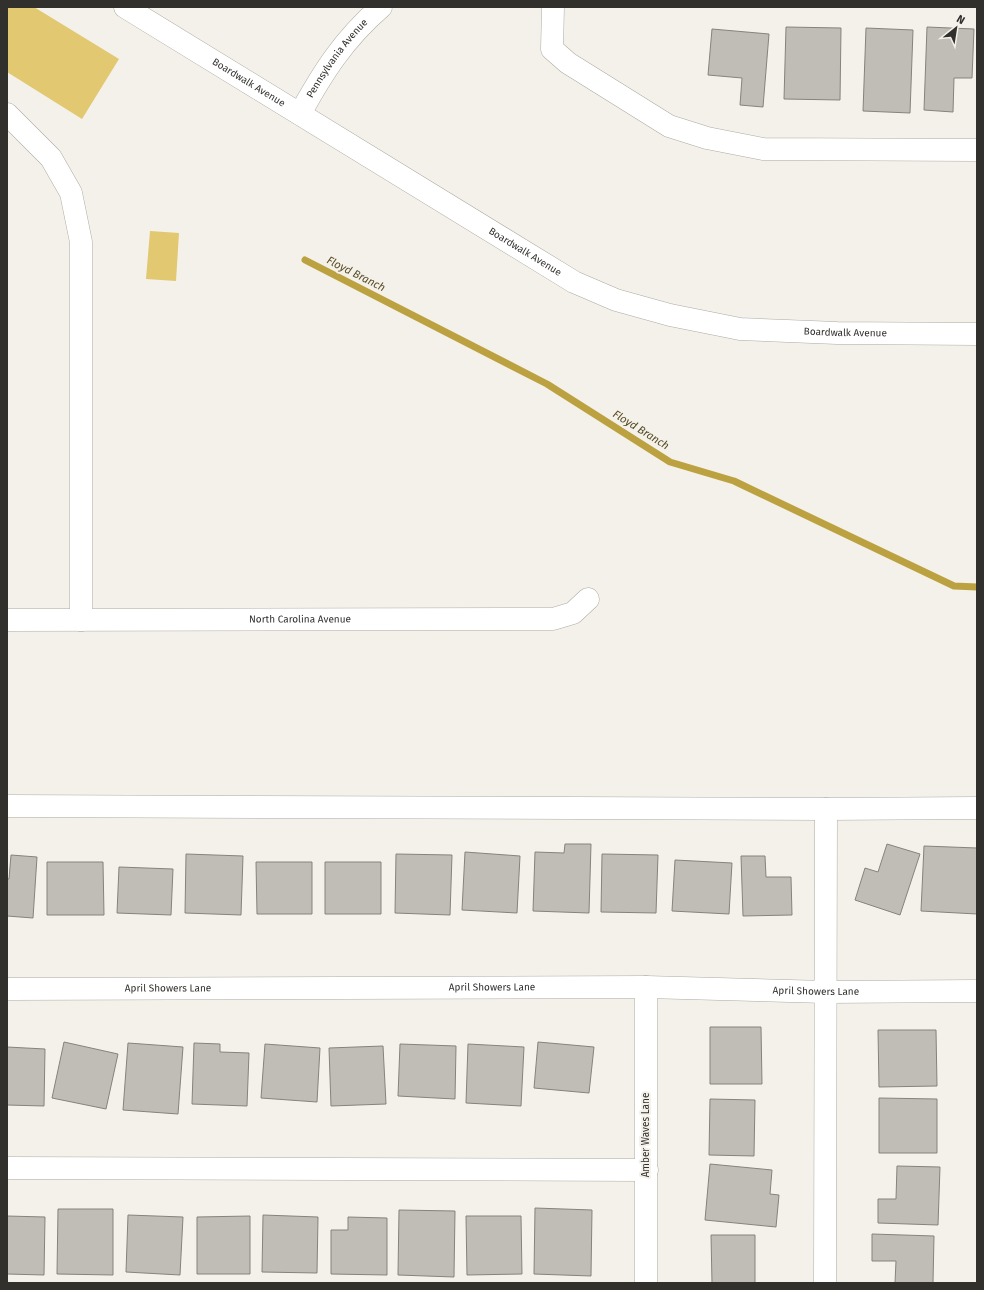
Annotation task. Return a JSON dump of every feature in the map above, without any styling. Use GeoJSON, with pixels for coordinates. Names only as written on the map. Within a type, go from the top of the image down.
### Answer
{"type":"FeatureCollection","features":[{"type":"Feature","properties":{"kind":"street","name":"Boardwalk Avenue"},"geometry":{"type":"LineString","coordinates":[[126,7],[574,282],[616,300],[670,316],[740,329],[837,333],[977,334]]}},
{"type":"Feature","properties":{"kind":"street","name":"Pennsylvania Avenue"},"geometry":{"type":"LineString","coordinates":[[300,114],[322,75],[344,44],[365,21],[381,7]]}},
{"type":"Feature","properties":{"kind":"street"},"geometry":{"type":"LineString","coordinates":[[553,7],[552,49],[568,63],[669,126],[707,138],[764,149],[977,150]]}},
{"type":"Feature","properties":{"kind":"street"},"geometry":{"type":"LineString","coordinates":[[7,114],[51,158],[71,193],[81,242],[81,620]]}},
{"type":"Feature","properties":{"kind":"street","name":"North Carolina Avenue"},"geometry":{"type":"LineString","coordinates":[[7,620],[553,618],[573,613],[588,600]]}},
{"type":"Feature","properties":{"kind":"street"},"geometry":{"type":"LineString","coordinates":[[7,806],[826,809],[977,808]]}},
{"type":"Feature","properties":{"kind":"street"},"geometry":{"type":"LineString","coordinates":[[825,1283],[826,809]]}},
{"type":"Feature","properties":{"kind":"street","name":"April Showers Lane"},"geometry":{"type":"LineString","coordinates":[[7,989],[646,987],[826,992],[977,991]]}},
{"type":"Feature","properties":{"kind":"street","name":"Amber Waves Lane"},"geometry":{"type":"LineString","coordinates":[[646,987],[646,1283]]}},
{"type":"Feature","properties":{"kind":"street"},"geometry":{"type":"LineString","coordinates":[[7,1168],[646,1170]]}},
{"type":"Feature","properties":{"kind":"shaded area"},"geometry":{"type":"Polygon","coordinates":[[[9,7],[34,7],[119,59],[82,119],[7,72],[7,10],[9,7]]]}},
{"type":"Feature","properties":{"kind":"shaded area"},"geometry":{"type":"Polygon","coordinates":[[[150,231],[179,233],[176,281],[146,279],[150,231]]]}},
{"type":"Feature","properties":{"kind":"building"},"geometry":{"type":"Polygon","coordinates":[[[786,27],[841,28],[840,100],[784,99],[786,27]]]}},
{"type":"Feature","properties":{"kind":"building"},"geometry":{"type":"Polygon","coordinates":[[[927,27],[974,29],[972,78],[954,78],[953,112],[924,110],[927,27]]]}},
{"type":"Feature","properties":{"kind":"building"},"geometry":{"type":"Polygon","coordinates":[[[866,28],[913,30],[910,113],[863,111],[866,28]]]}},
{"type":"Feature","properties":{"kind":"building"},"geometry":{"type":"Polygon","coordinates":[[[712,29],[769,34],[763,107],[740,105],[742,78],[708,75],[712,29]]]}},
{"type":"Feature","properties":{"kind":"building"},"geometry":{"type":"Polygon","coordinates":[[[565,844],[591,844],[589,913],[533,911],[535,852],[564,853],[565,844]]]}},
{"type":"Feature","properties":{"kind":"building"},"geometry":{"type":"Polygon","coordinates":[[[887,844],[920,854],[900,915],[855,900],[865,868],[878,872],[887,844]]]}},
{"type":"Feature","properties":{"kind":"building"},"geometry":{"type":"Polygon","coordinates":[[[924,846],[977,848],[977,914],[921,911],[924,846]]]}},
{"type":"Feature","properties":{"kind":"building"},"geometry":{"type":"Polygon","coordinates":[[[465,852],[520,856],[517,913],[462,910],[465,852]]]}},
{"type":"Feature","properties":{"kind":"building"},"geometry":{"type":"Polygon","coordinates":[[[186,854],[243,856],[241,915],[185,913],[186,854]]]}},
{"type":"Feature","properties":{"kind":"building"},"geometry":{"type":"Polygon","coordinates":[[[396,854],[452,855],[450,915],[395,913],[396,854]]]}},
{"type":"Feature","properties":{"kind":"building"},"geometry":{"type":"Polygon","coordinates":[[[602,854],[658,855],[656,913],[601,912],[602,854]]]}},
{"type":"Feature","properties":{"kind":"building"},"geometry":{"type":"Polygon","coordinates":[[[11,855],[37,857],[33,918],[7,916],[7,879],[9,879],[11,855]]]}},
{"type":"Feature","properties":{"kind":"building"},"geometry":{"type":"Polygon","coordinates":[[[741,856],[765,856],[766,877],[791,877],[792,915],[743,916],[741,856]]]}},
{"type":"Feature","properties":{"kind":"building"},"geometry":{"type":"Polygon","coordinates":[[[675,860],[732,863],[729,914],[672,911],[675,860]]]}},
{"type":"Feature","properties":{"kind":"building"},"geometry":{"type":"Polygon","coordinates":[[[47,862],[103,862],[104,915],[47,915],[47,862]]]}},
{"type":"Feature","properties":{"kind":"building"},"geometry":{"type":"Polygon","coordinates":[[[256,862],[312,862],[312,914],[257,914],[256,862]]]}},
{"type":"Feature","properties":{"kind":"building"},"geometry":{"type":"Polygon","coordinates":[[[325,862],[381,862],[381,914],[325,914],[325,862]]]}},
{"type":"Feature","properties":{"kind":"building"},"geometry":{"type":"Polygon","coordinates":[[[119,867],[173,869],[171,915],[117,913],[119,867]]]}},
{"type":"Feature","properties":{"kind":"building"},"geometry":{"type":"Polygon","coordinates":[[[710,1027],[761,1027],[762,1084],[710,1084],[710,1027]]]}},
{"type":"Feature","properties":{"kind":"building"},"geometry":{"type":"Polygon","coordinates":[[[878,1030],[936,1030],[937,1086],[879,1087],[878,1030]]]}},
{"type":"Feature","properties":{"kind":"building"},"geometry":{"type":"Polygon","coordinates":[[[64,1042],[118,1054],[106,1109],[52,1098],[64,1042]]]}},
{"type":"Feature","properties":{"kind":"building"},"geometry":{"type":"Polygon","coordinates":[[[538,1042],[594,1047],[589,1093],[534,1088],[538,1042]]]}},
{"type":"Feature","properties":{"kind":"building"},"geometry":{"type":"Polygon","coordinates":[[[128,1043],[183,1047],[178,1114],[123,1110],[128,1043]]]}},
{"type":"Feature","properties":{"kind":"building"},"geometry":{"type":"Polygon","coordinates":[[[194,1043],[220,1044],[220,1052],[249,1053],[247,1106],[192,1104],[194,1043]]]}},
{"type":"Feature","properties":{"kind":"building"},"geometry":{"type":"Polygon","coordinates":[[[265,1044],[320,1048],[317,1102],[261,1098],[265,1044]]]}},
{"type":"Feature","properties":{"kind":"building"},"geometry":{"type":"Polygon","coordinates":[[[400,1044],[456,1046],[455,1099],[398,1096],[400,1044]]]}},
{"type":"Feature","properties":{"kind":"building"},"geometry":{"type":"Polygon","coordinates":[[[468,1044],[524,1047],[521,1106],[466,1103],[468,1044]]]}},
{"type":"Feature","properties":{"kind":"building"},"geometry":{"type":"Polygon","coordinates":[[[383,1046],[386,1104],[331,1106],[329,1048],[383,1046]]]}},
{"type":"Feature","properties":{"kind":"building"},"geometry":{"type":"Polygon","coordinates":[[[7,1047],[45,1049],[44,1106],[7,1105],[7,1047]]]}},
{"type":"Feature","properties":{"kind":"building"},"geometry":{"type":"Polygon","coordinates":[[[879,1098],[937,1099],[937,1153],[879,1153],[879,1098]]]}},
{"type":"Feature","properties":{"kind":"building"},"geometry":{"type":"Polygon","coordinates":[[[710,1099],[755,1100],[754,1156],[709,1155],[710,1099]]]}},
{"type":"Feature","properties":{"kind":"building"},"geometry":{"type":"Polygon","coordinates":[[[710,1164],[772,1170],[770,1194],[779,1195],[776,1227],[705,1220],[710,1164]]]}},
{"type":"Feature","properties":{"kind":"building"},"geometry":{"type":"Polygon","coordinates":[[[897,1166],[940,1167],[938,1225],[878,1223],[878,1199],[896,1199],[897,1166]]]}},
{"type":"Feature","properties":{"kind":"building"},"geometry":{"type":"Polygon","coordinates":[[[535,1208],[592,1210],[591,1276],[534,1274],[535,1208]]]}},
{"type":"Feature","properties":{"kind":"building"},"geometry":{"type":"Polygon","coordinates":[[[58,1209],[113,1209],[113,1275],[57,1274],[58,1209]]]}},
{"type":"Feature","properties":{"kind":"building"},"geometry":{"type":"Polygon","coordinates":[[[399,1210],[455,1211],[454,1277],[398,1275],[399,1210]]]}},
{"type":"Feature","properties":{"kind":"building"},"geometry":{"type":"Polygon","coordinates":[[[128,1215],[183,1217],[180,1275],[126,1272],[128,1215]]]}},
{"type":"Feature","properties":{"kind":"building"},"geometry":{"type":"Polygon","coordinates":[[[263,1215],[318,1217],[317,1273],[262,1272],[263,1215]]]}},
{"type":"Feature","properties":{"kind":"building"},"geometry":{"type":"Polygon","coordinates":[[[7,1216],[45,1217],[44,1275],[7,1274],[7,1216]]]}},
{"type":"Feature","properties":{"kind":"building"},"geometry":{"type":"Polygon","coordinates":[[[250,1216],[250,1274],[197,1274],[197,1217],[250,1216]]]}},
{"type":"Feature","properties":{"kind":"building"},"geometry":{"type":"Polygon","coordinates":[[[466,1216],[521,1216],[522,1274],[467,1275],[466,1216]]]}},
{"type":"Feature","properties":{"kind":"building"},"geometry":{"type":"Polygon","coordinates":[[[348,1217],[387,1218],[387,1275],[331,1274],[331,1230],[348,1230],[348,1217]]]}},
{"type":"Feature","properties":{"kind":"building"},"geometry":{"type":"Polygon","coordinates":[[[872,1234],[934,1236],[933,1283],[895,1283],[896,1261],[872,1261],[872,1234]]]}},
{"type":"Feature","properties":{"kind":"building"},"geometry":{"type":"Polygon","coordinates":[[[711,1235],[755,1235],[755,1283],[712,1283],[711,1235]]]}},
{"type":"Feature","properties":{"kind":"waterway","name":"Floyd Branch"},"geometry":{"type":"LineString","coordinates":[[305,260],[547,384],[670,462],[734,481],[954,586],[977,587]]}}]}
